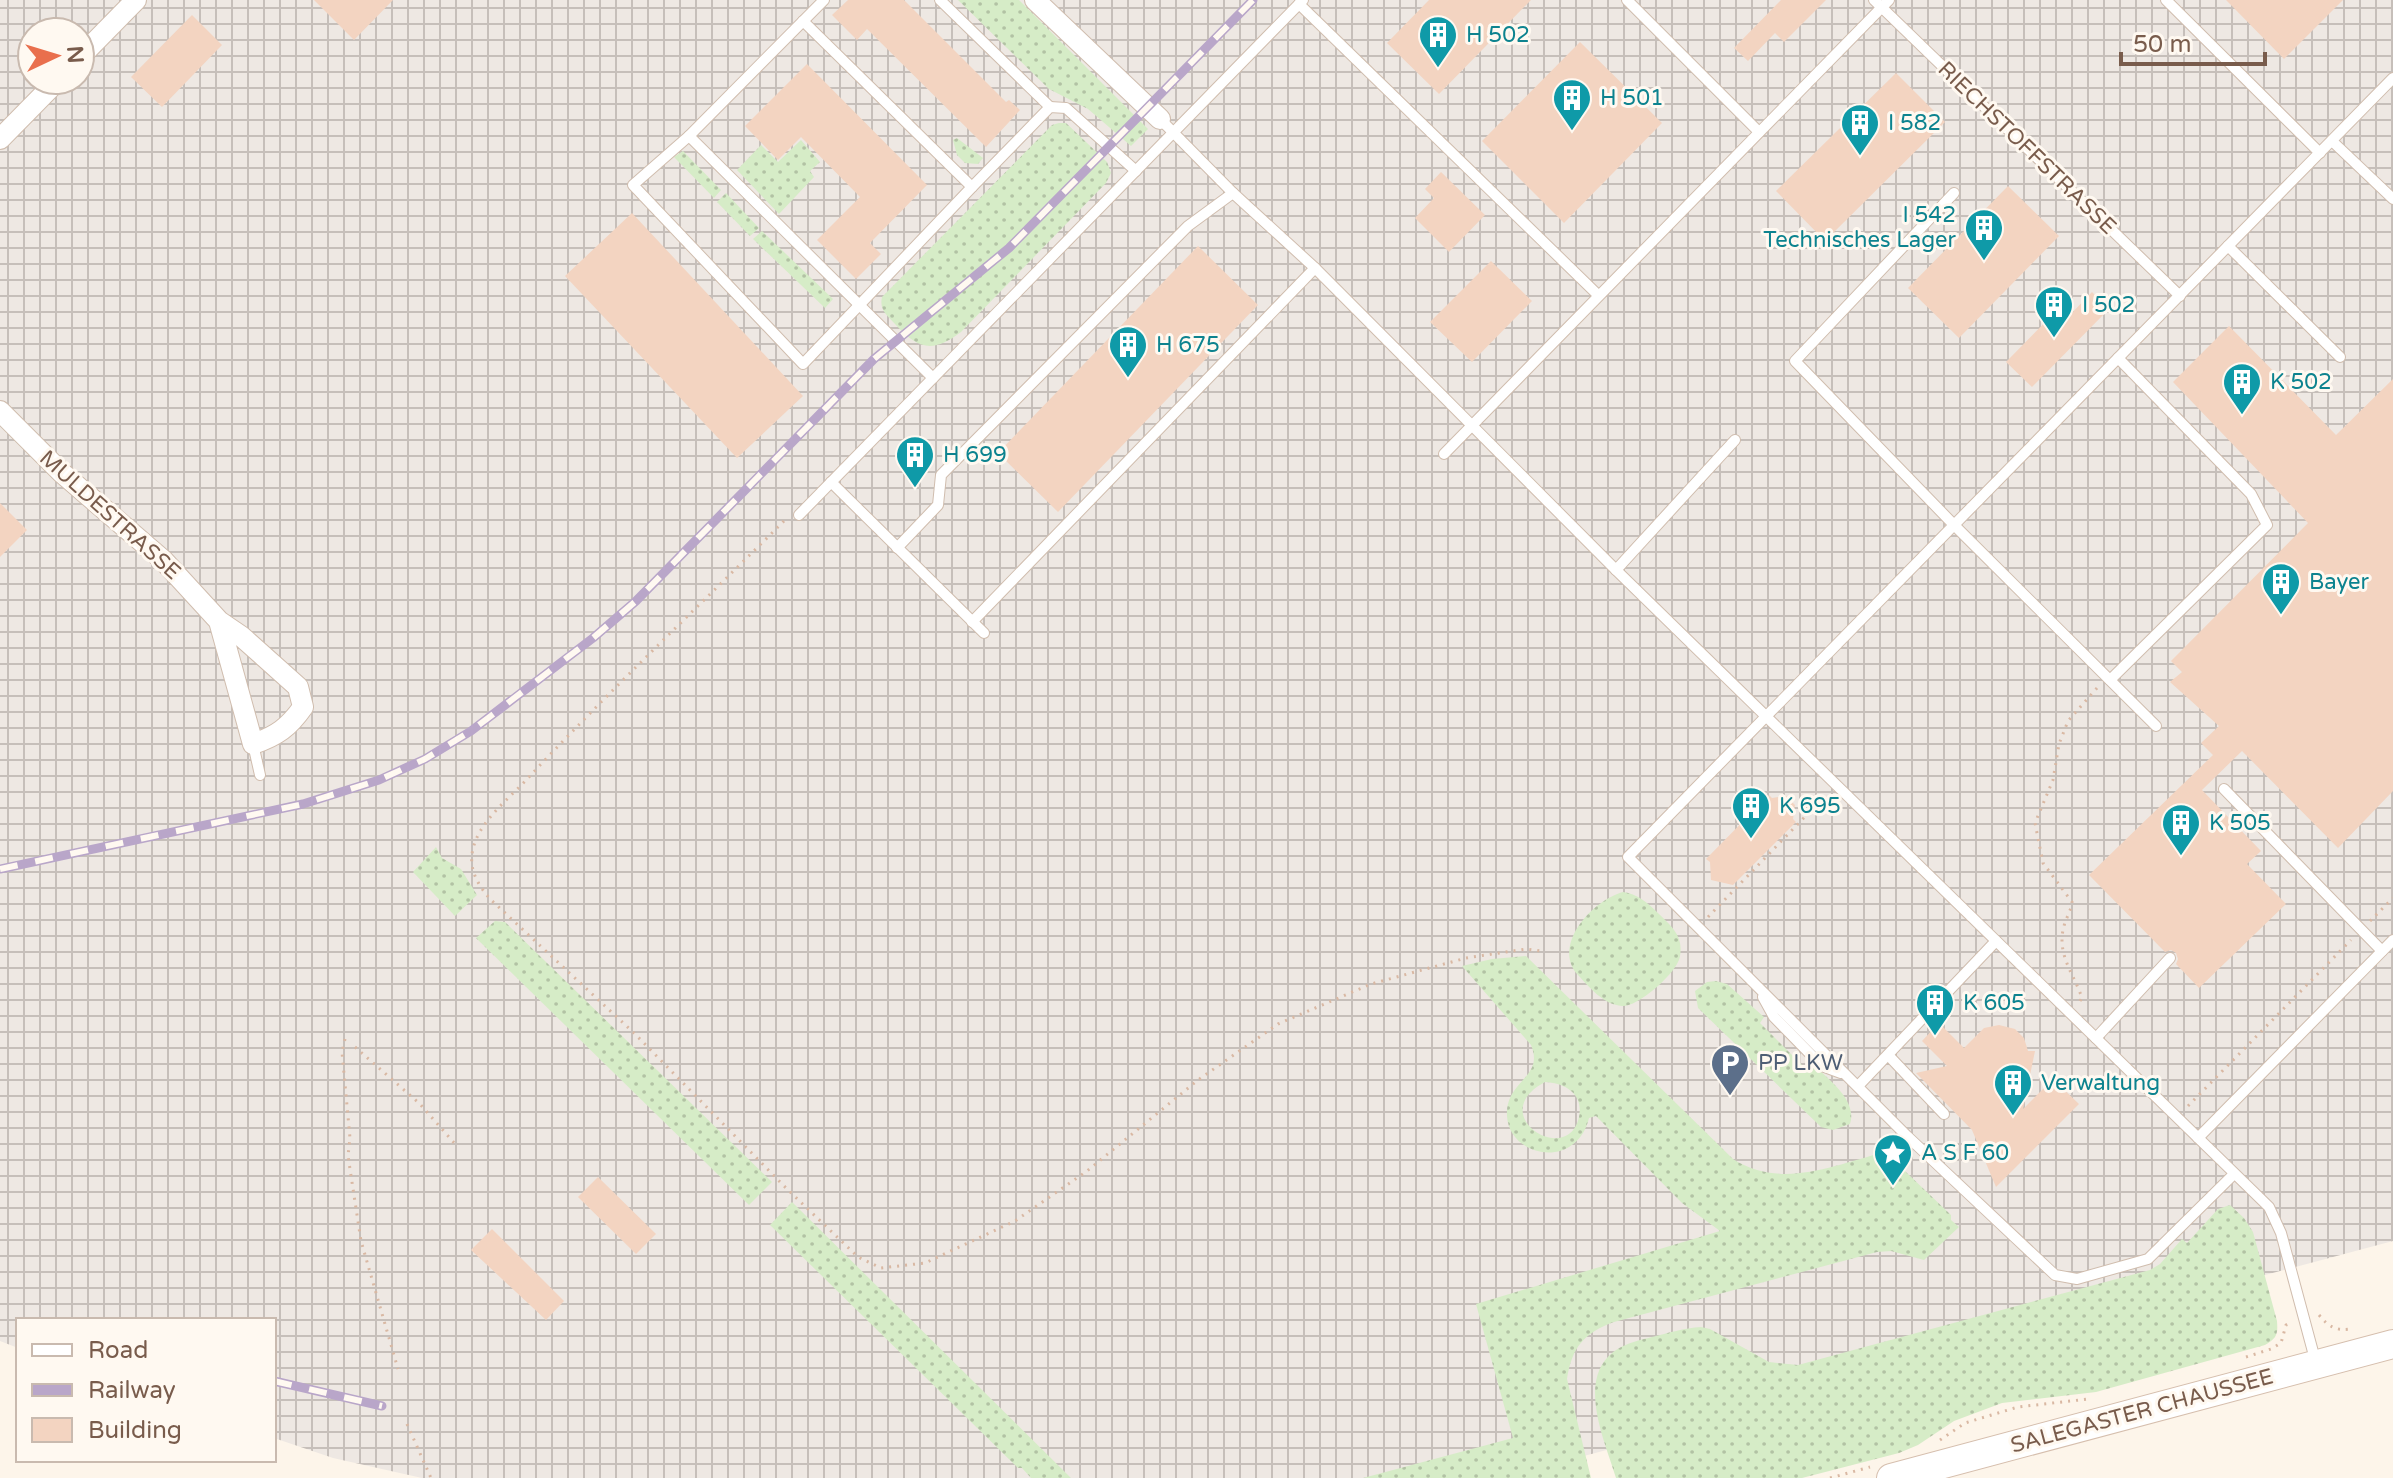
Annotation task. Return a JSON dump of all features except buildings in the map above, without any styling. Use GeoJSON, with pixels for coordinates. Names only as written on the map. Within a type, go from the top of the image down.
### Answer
{"type":"FeatureCollection","features":[{"type":"Feature","properties":{"kind":"main road","name":"SALEGASTER CHAUSSEE"},"geometry":{"type":"LineString","coordinates":[[1886,1471],[2393,1344]]}},
{"type":"Feature","properties":{"kind":"street"},"geometry":{"type":"LineString","coordinates":[[96,41],[136,0]]}},
{"type":"Feature","properties":{"kind":"street"},"geometry":{"type":"LineString","coordinates":[[1035,0],[1162,122]]}},
{"type":"Feature","properties":{"kind":"street"},"geometry":{"type":"LineString","coordinates":[[0,139],[42,96]]}},
{"type":"Feature","properties":{"kind":"street","name":"MULDESTRASSE"},"geometry":{"type":"LineString","coordinates":[[0,411],[62,473],[163,560],[219,621],[241,636],[298,687],[303,707],[289,727],[272,738],[253,744],[219,621]]}},
{"type":"Feature","properties":{"kind":"lane"},"geometry":{"type":"LineString","coordinates":[[824,0],[689,136],[633,185],[803,364],[1050,107]]}},
{"type":"Feature","properties":{"kind":"lane"},"geometry":{"type":"LineString","coordinates":[[940,0],[1050,107],[1066,108],[1136,171]]}},
{"type":"Feature","properties":{"kind":"lane"},"geometry":{"type":"LineString","coordinates":[[1627,0],[1759,132]]}},
{"type":"Feature","properties":{"kind":"lane"},"geometry":{"type":"LineString","coordinates":[[2166,0],[2320,153]]}},
{"type":"Feature","properties":{"kind":"lane"},"geometry":{"type":"LineString","coordinates":[[799,515],[1136,171],[1162,122],[1301,2],[1598,295]]}},
{"type":"Feature","properties":{"kind":"lane"},"geometry":{"type":"LineString","coordinates":[[1444,454],[1882,3]]}},
{"type":"Feature","properties":{"kind":"lane","name":"RIECHSTOFFSTRASSE"},"geometry":{"type":"LineString","coordinates":[[1882,3],[2180,296]]}},
{"type":"Feature","properties":{"kind":"lane"},"geometry":{"type":"LineString","coordinates":[[803,21],[972,187]]}},
{"type":"Feature","properties":{"kind":"lane"},"geometry":{"type":"LineString","coordinates":[[2234,1174],[2178,1233],[2148,1259],[2077,1279],[2064,1279],[2045,1268],[1628,857],[2393,78]]}},
{"type":"Feature","properties":{"kind":"lane"},"geometry":{"type":"LineString","coordinates":[[1162,122],[1315,268],[1616,570],[2269,1207],[2277,1220],[2316,1365]]}},
{"type":"Feature","properties":{"kind":"lane"},"geometry":{"type":"LineString","coordinates":[[689,136],[933,378]]}},
{"type":"Feature","properties":{"kind":"lane"},"geometry":{"type":"LineString","coordinates":[[2332,141],[2393,199]]}},
{"type":"Feature","properties":{"kind":"lane"},"geometry":{"type":"LineString","coordinates":[[897,548],[938,505],[941,475],[1188,226],[1233,193]]}},
{"type":"Feature","properties":{"kind":"lane"},"geometry":{"type":"LineString","coordinates":[[1954,193],[1795,361],[2156,726]]}},
{"type":"Feature","properties":{"kind":"lane"},"geometry":{"type":"LineString","coordinates":[[2228,246],[2340,357]]}},
{"type":"Feature","properties":{"kind":"lane"},"geometry":{"type":"LineString","coordinates":[[972,622],[1315,268]]}},
{"type":"Feature","properties":{"kind":"lane"},"geometry":{"type":"LineString","coordinates":[[2108,679],[2267,525],[2251,494],[2118,358]]}},
{"type":"Feature","properties":{"kind":"lane"},"geometry":{"type":"LineString","coordinates":[[1616,570],[1735,440]]}},
{"type":"Feature","properties":{"kind":"lane"},"geometry":{"type":"LineString","coordinates":[[831,482],[984,633]]}},
{"type":"Feature","properties":{"kind":"lane"},"geometry":{"type":"LineString","coordinates":[[253,744],[260,775]]}},
{"type":"Feature","properties":{"kind":"lane"},"geometry":{"type":"LineString","coordinates":[[2224,789],[2382,951]]}},
{"type":"Feature","properties":{"kind":"lane"},"geometry":{"type":"LineString","coordinates":[[2198,1138],[2393,940]]}},
{"type":"Feature","properties":{"kind":"lane"},"geometry":{"type":"LineString","coordinates":[[1858,1086],[1996,941]]}},
{"type":"Feature","properties":{"kind":"lane"},"geometry":{"type":"LineString","coordinates":[[2096,1038],[2170,958]]}},
{"type":"Feature","properties":{"kind":"lane"},"geometry":{"type":"LineString","coordinates":[[1759,988],[1774,1017],[1822,1066],[1846,1074]]}},
{"type":"Feature","properties":{"kind":"lane"},"geometry":{"type":"LineString","coordinates":[[1888,1055],[1944,1114]]}},
{"type":"Feature","properties":{"kind":"path"},"geometry":{"type":"LineString","coordinates":[[799,515],[793,512],[550,755],[479,834],[472,850],[472,868],[477,883],[490,899],[634,1033],[858,1257],[881,1268],[925,1263],[1015,1221],[1087,1171],[1198,1080],[1278,1024],[1371,984],[1466,958],[1526,949],[1541,951]]}},
{"type":"Feature","properties":{"kind":"path"},"geometry":{"type":"LineString","coordinates":[[2072,1015],[2082,998],[2064,961],[2062,949],[2063,928],[2072,902],[2043,863],[2035,823],[2053,780],[2059,744],[2068,721],[2108,679]]}},
{"type":"Feature","properties":{"kind":"path"},"geometry":{"type":"LineString","coordinates":[[1698,927],[1836,785]]}},
{"type":"Feature","properties":{"kind":"path"},"geometry":{"type":"LineString","coordinates":[[2177,1117],[2393,898]]}},
{"type":"Feature","properties":{"kind":"path"},"geometry":{"type":"LineString","coordinates":[[345,1039],[342,1052],[350,1138],[348,1156],[361,1241],[398,1369]]}},
{"type":"Feature","properties":{"kind":"path"},"geometry":{"type":"LineString","coordinates":[[355,1047],[420,1104],[456,1145]]}},
{"type":"Feature","properties":{"kind":"path"},"geometry":{"type":"LineString","coordinates":[[2240,1359],[2281,1343],[2286,1325],[2319,1315],[2327,1325],[2339,1330],[2361,1328]]}},
{"type":"Feature","properties":{"kind":"path"},"geometry":{"type":"LineString","coordinates":[[1935,1443],[1965,1423],[2018,1407],[2098,1398]]}},
{"type":"Feature","properties":{"kind":"path"},"geometry":{"type":"LineString","coordinates":[[407,1424],[431,1478]]}},
{"type":"Feature","properties":{"kind":"path"},"geometry":{"type":"LineString","coordinates":[[1830,1478],[1886,1471]]}},
{"type":"Feature","properties":{"kind":"shaded area"},"geometry":{"type":"Polygon","coordinates":[[[0,0],[2393,0],[2393,1241],[1501,1478],[422,1478],[333,1458],[276,1439],[276,1318],[16,1318],[16,1347],[0,1341],[0,0]]]}},
{"type":"Feature","properties":{"kind":"green space"},"geometry":{"type":"Polygon","coordinates":[[[958,0],[1019,0],[1148,129],[1131,146],[1088,109],[1049,89],[958,0]]]}},
{"type":"Feature","properties":{"kind":"green space"},"geometry":{"type":"Polygon","coordinates":[[[1066,123],[1107,162],[1111,173],[1106,183],[961,332],[933,346],[911,339],[884,312],[882,297],[1052,125],[1066,123]]]}},
{"type":"Feature","properties":{"kind":"green space"},"geometry":{"type":"Polygon","coordinates":[[[957,138],[983,158],[978,164],[965,163],[957,155],[953,140],[957,138]]]}},
{"type":"Feature","properties":{"kind":"green space"},"geometry":{"type":"Polygon","coordinates":[[[801,140],[820,162],[810,171],[814,177],[779,214],[737,170],[761,145],[778,162],[801,140]]]}},
{"type":"Feature","properties":{"kind":"green space"},"geometry":{"type":"Polygon","coordinates":[[[683,151],[721,190],[714,198],[674,157],[683,151]]]}},
{"type":"Feature","properties":{"kind":"green space"},"geometry":{"type":"Polygon","coordinates":[[[726,193],[759,228],[750,236],[717,202],[726,193]]]}},
{"type":"Feature","properties":{"kind":"green space"},"geometry":{"type":"Polygon","coordinates":[[[762,231],[833,299],[825,308],[753,239],[762,231]]]}},
{"type":"Feature","properties":{"kind":"green space"},"geometry":{"type":"Polygon","coordinates":[[[436,847],[442,858],[461,869],[477,895],[455,916],[413,872],[436,847]]]}},
{"type":"Feature","properties":{"kind":"green space"},"geometry":{"type":"Polygon","coordinates":[[[1623,892],[1651,906],[1672,927],[1681,950],[1675,968],[1662,982],[1637,1002],[1622,1006],[1603,999],[1587,985],[1571,963],[1569,950],[1572,938],[1588,914],[1623,892]]]}},
{"type":"Feature","properties":{"kind":"green space"},"geometry":{"type":"Polygon","coordinates":[[[495,921],[505,922],[772,1182],[749,1205],[476,938],[495,921]]]}},
{"type":"Feature","properties":{"kind":"green space"},"geometry":{"type":"Polygon","coordinates":[[[1526,956],[1733,1159],[1751,1168],[1789,1174],[1827,1168],[1885,1152],[1951,1215],[1951,1220],[1959,1227],[1924,1260],[1891,1251],[1877,1252],[1614,1322],[1587,1336],[1572,1358],[1567,1379],[1591,1478],[1363,1478],[1513,1438],[1476,1304],[1720,1231],[1682,1203],[1596,1116],[1589,1118],[1582,1135],[1571,1146],[1558,1151],[1530,1149],[1519,1141],[1511,1130],[1508,1104],[1533,1065],[1531,1045],[1462,966],[1526,956]],[[1545,1082],[1528,1095],[1523,1109],[1526,1121],[1535,1131],[1547,1137],[1560,1138],[1572,1131],[1580,1109],[1571,1091],[1545,1082]]]}},
{"type":"Feature","properties":{"kind":"green space"},"geometry":{"type":"Polygon","coordinates":[[[1707,982],[1727,984],[1764,1017],[1760,1023],[1804,1067],[1811,1062],[1832,1082],[1849,1106],[1850,1124],[1833,1130],[1821,1127],[1698,1008],[1695,991],[1707,982]]]}},
{"type":"Feature","properties":{"kind":"green space"},"geometry":{"type":"Polygon","coordinates":[[[792,1202],[1071,1478],[1031,1478],[1022,1468],[1018,1468],[770,1225],[792,1202]]]}},
{"type":"Feature","properties":{"kind":"green space"},"geometry":{"type":"Polygon","coordinates":[[[2230,1205],[2253,1232],[2277,1321],[2276,1335],[2265,1345],[2096,1392],[2002,1403],[1954,1421],[1918,1445],[1899,1453],[1802,1478],[1616,1478],[1600,1429],[1595,1393],[1597,1377],[1604,1362],[1625,1345],[1701,1327],[1769,1362],[1798,1365],[2150,1270],[2160,1264],[2182,1239],[2187,1243],[2218,1209],[2230,1205]]]}},
{"type":"Feature","properties":{"kind":"railway"},"geometry":{"type":"LineString","coordinates":[[0,869],[303,804],[379,780],[425,759],[471,731],[593,638],[636,601],[874,359],[1009,248],[1253,0]]}},
{"type":"Feature","properties":{"kind":"railway"},"geometry":{"type":"LineString","coordinates":[[276,1381],[382,1406]]}},
{"type":"Feature","properties":{"kind":"place","name":"H 502"},"geometry":{"type":"Point","coordinates":[1438,69]}},
{"type":"Feature","properties":{"kind":"place","name":"H 501"},"geometry":{"type":"Point","coordinates":[1572,132]}},
{"type":"Feature","properties":{"kind":"place","name":"I 582"},"geometry":{"type":"Point","coordinates":[1860,157]}},
{"type":"Feature","properties":{"kind":"place","name":"I 542 Technisches Lager"},"geometry":{"type":"Point","coordinates":[1984,262]}},
{"type":"Feature","properties":{"kind":"place","name":"I 502"},"geometry":{"type":"Point","coordinates":[2054,339]}},
{"type":"Feature","properties":{"kind":"place","name":"H 675"},"geometry":{"type":"Point","coordinates":[1128,379]}},
{"type":"Feature","properties":{"kind":"place","name":"K 502"},"geometry":{"type":"Point","coordinates":[2242,416]}},
{"type":"Feature","properties":{"kind":"place","name":"H 699"},"geometry":{"type":"Point","coordinates":[915,489]}},
{"type":"Feature","properties":{"kind":"place","name":"Bayer"},"geometry":{"type":"Point","coordinates":[2281,616]}},
{"type":"Feature","properties":{"kind":"place","name":"K 695"},"geometry":{"type":"Point","coordinates":[1751,840]}},
{"type":"Feature","properties":{"kind":"place","name":"K 505"},"geometry":{"type":"Point","coordinates":[2181,857]}},
{"type":"Feature","properties":{"kind":"place","name":"K 605"},"geometry":{"type":"Point","coordinates":[1935,1037]}},
{"type":"Feature","properties":{"kind":"place","name":"PP LKW"},"geometry":{"type":"Point","coordinates":[1730,1097]}},
{"type":"Feature","properties":{"kind":"place","name":"Verwaltung"},"geometry":{"type":"Point","coordinates":[2013,1117]}},
{"type":"Feature","properties":{"kind":"place","name":"A S F 60"},"geometry":{"type":"Point","coordinates":[1893,1187]}}]}
